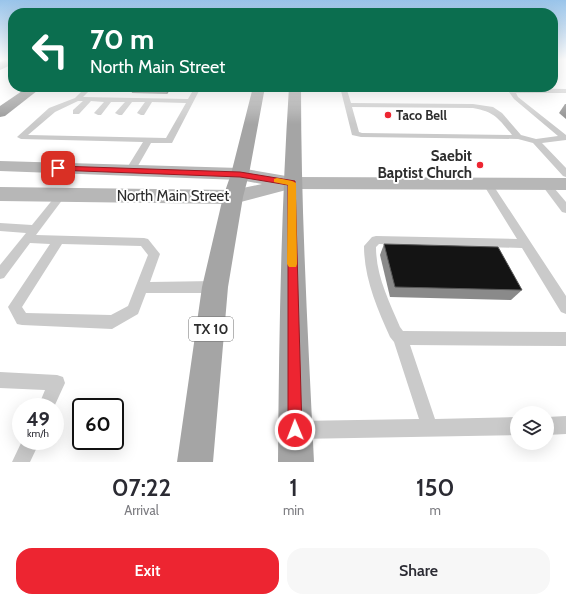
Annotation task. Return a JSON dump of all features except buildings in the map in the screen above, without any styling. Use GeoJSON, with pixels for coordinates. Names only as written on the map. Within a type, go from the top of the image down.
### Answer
{"type":"FeatureCollection","features":[{"type":"Feature","properties":{"kind":"highway"},"geometry":{"type":"LineString","coordinates":[[1,112],[29,92]]}},
{"type":"Feature","properties":{"kind":"main road","name":"TX 10"},"geometry":{"type":"LineString","coordinates":[[196,462],[215,287],[258,92]]}},
{"type":"Feature","properties":{"kind":"main road"},"geometry":{"type":"LineString","coordinates":[[295,92],[292,183],[295,446]]}},
{"type":"Feature","properties":{"kind":"main road","name":"North Main Street"},"geometry":{"type":"LineString","coordinates":[[0,166],[130,171],[236,186]]}},
{"type":"Feature","properties":{"kind":"main road","name":"North Main Street"},"geometry":{"type":"LineString","coordinates":[[0,194],[61,195],[292,183],[566,184]]}},
{"type":"Feature","properties":{"kind":"lane"},"geometry":{"type":"LineString","coordinates":[[85,92],[77,99],[52,110],[21,137],[75,138],[124,136],[148,140],[169,140],[195,92]]}},
{"type":"Feature","properties":{"kind":"lane"},"geometry":{"type":"LineString","coordinates":[[344,92],[355,133],[361,135],[518,137],[536,141],[565,138],[516,98],[512,92]]}},
{"type":"Feature","properties":{"kind":"lane"},"geometry":{"type":"LineString","coordinates":[[77,99],[190,101]]}},
{"type":"Feature","properties":{"kind":"lane"},"geometry":{"type":"LineString","coordinates":[[76,112],[89,99]]}},
{"type":"Feature","properties":{"kind":"lane"},"geometry":{"type":"LineString","coordinates":[[98,113],[110,99]]}},
{"type":"Feature","properties":{"kind":"lane"},"geometry":{"type":"LineString","coordinates":[[119,113],[130,100]]}},
{"type":"Feature","properties":{"kind":"lane"},"geometry":{"type":"LineString","coordinates":[[141,113],[150,100]]}},
{"type":"Feature","properties":{"kind":"lane"},"geometry":{"type":"LineString","coordinates":[[348,105],[474,106],[490,109],[499,115],[518,137]]}},
{"type":"Feature","properties":{"kind":"lane"},"geometry":{"type":"LineString","coordinates":[[50,138],[56,132]]}},
{"type":"Feature","properties":{"kind":"lane"},"geometry":{"type":"LineString","coordinates":[[75,138],[81,132]]}},
{"type":"Feature","properties":{"kind":"lane"},"geometry":{"type":"LineString","coordinates":[[130,171],[148,140]]}},
{"type":"Feature","properties":{"kind":"lane"},"geometry":{"type":"LineString","coordinates":[[536,141],[566,174]]}},
{"type":"Feature","properties":{"kind":"lane"},"geometry":{"type":"LineString","coordinates":[[488,184],[566,308]]}},
{"type":"Feature","properties":{"kind":"lane"},"geometry":{"type":"LineString","coordinates":[[546,184],[566,209]]}},
{"type":"Feature","properties":{"kind":"lane"},"geometry":{"type":"LineString","coordinates":[[0,274],[61,195]]}},
{"type":"Feature","properties":{"kind":"lane"},"geometry":{"type":"LineString","coordinates":[[0,227],[35,228]]}},
{"type":"Feature","properties":{"kind":"lane"},"geometry":{"type":"LineString","coordinates":[[27,239],[144,242],[154,254],[133,310],[112,322],[22,319],[15,307],[59,240]]}},
{"type":"Feature","properties":{"kind":"lane"},"geometry":{"type":"LineString","coordinates":[[430,428],[400,338],[395,332],[374,281],[370,257],[370,246],[376,240],[525,244]]}},
{"type":"Feature","properties":{"kind":"lane"},"geometry":{"type":"LineString","coordinates":[[142,288],[215,287]]}},
{"type":"Feature","properties":{"kind":"lane"},"geometry":{"type":"LineString","coordinates":[[400,338],[566,338]]}},
{"type":"Feature","properties":{"kind":"lane"},"geometry":{"type":"LineString","coordinates":[[0,380],[57,382],[50,398]]}},
{"type":"Feature","properties":{"kind":"lane"},"geometry":{"type":"LineString","coordinates":[[554,426],[566,425]]}},
{"type":"Feature","properties":{"kind":"lane"},"geometry":{"type":"LineString","coordinates":[[295,446],[430,428],[510,426]]}},
{"type":"Feature","properties":{"kind":"lane"},"geometry":{"type":"LineString","coordinates":[[21,462],[27,450]]}},
{"type":"Feature","properties":{"kind":"slow traffic"},"geometry":{"type":"LineString","coordinates":[[277,181],[292,183],[292,264]]}},
{"type":"Feature","properties":{"kind":"place","name":"Taco Bell"},"geometry":{"type":"Point","coordinates":[388,115]}},
{"type":"Feature","properties":{"kind":"place","name":"Saebit Baptist Church"},"geometry":{"type":"Point","coordinates":[480,165]}},
{"type":"Feature","properties":{"kind":"route"},"geometry":{"type":"LineString","coordinates":[[58,168],[240,174],[292,183],[295,430]]}}]}
